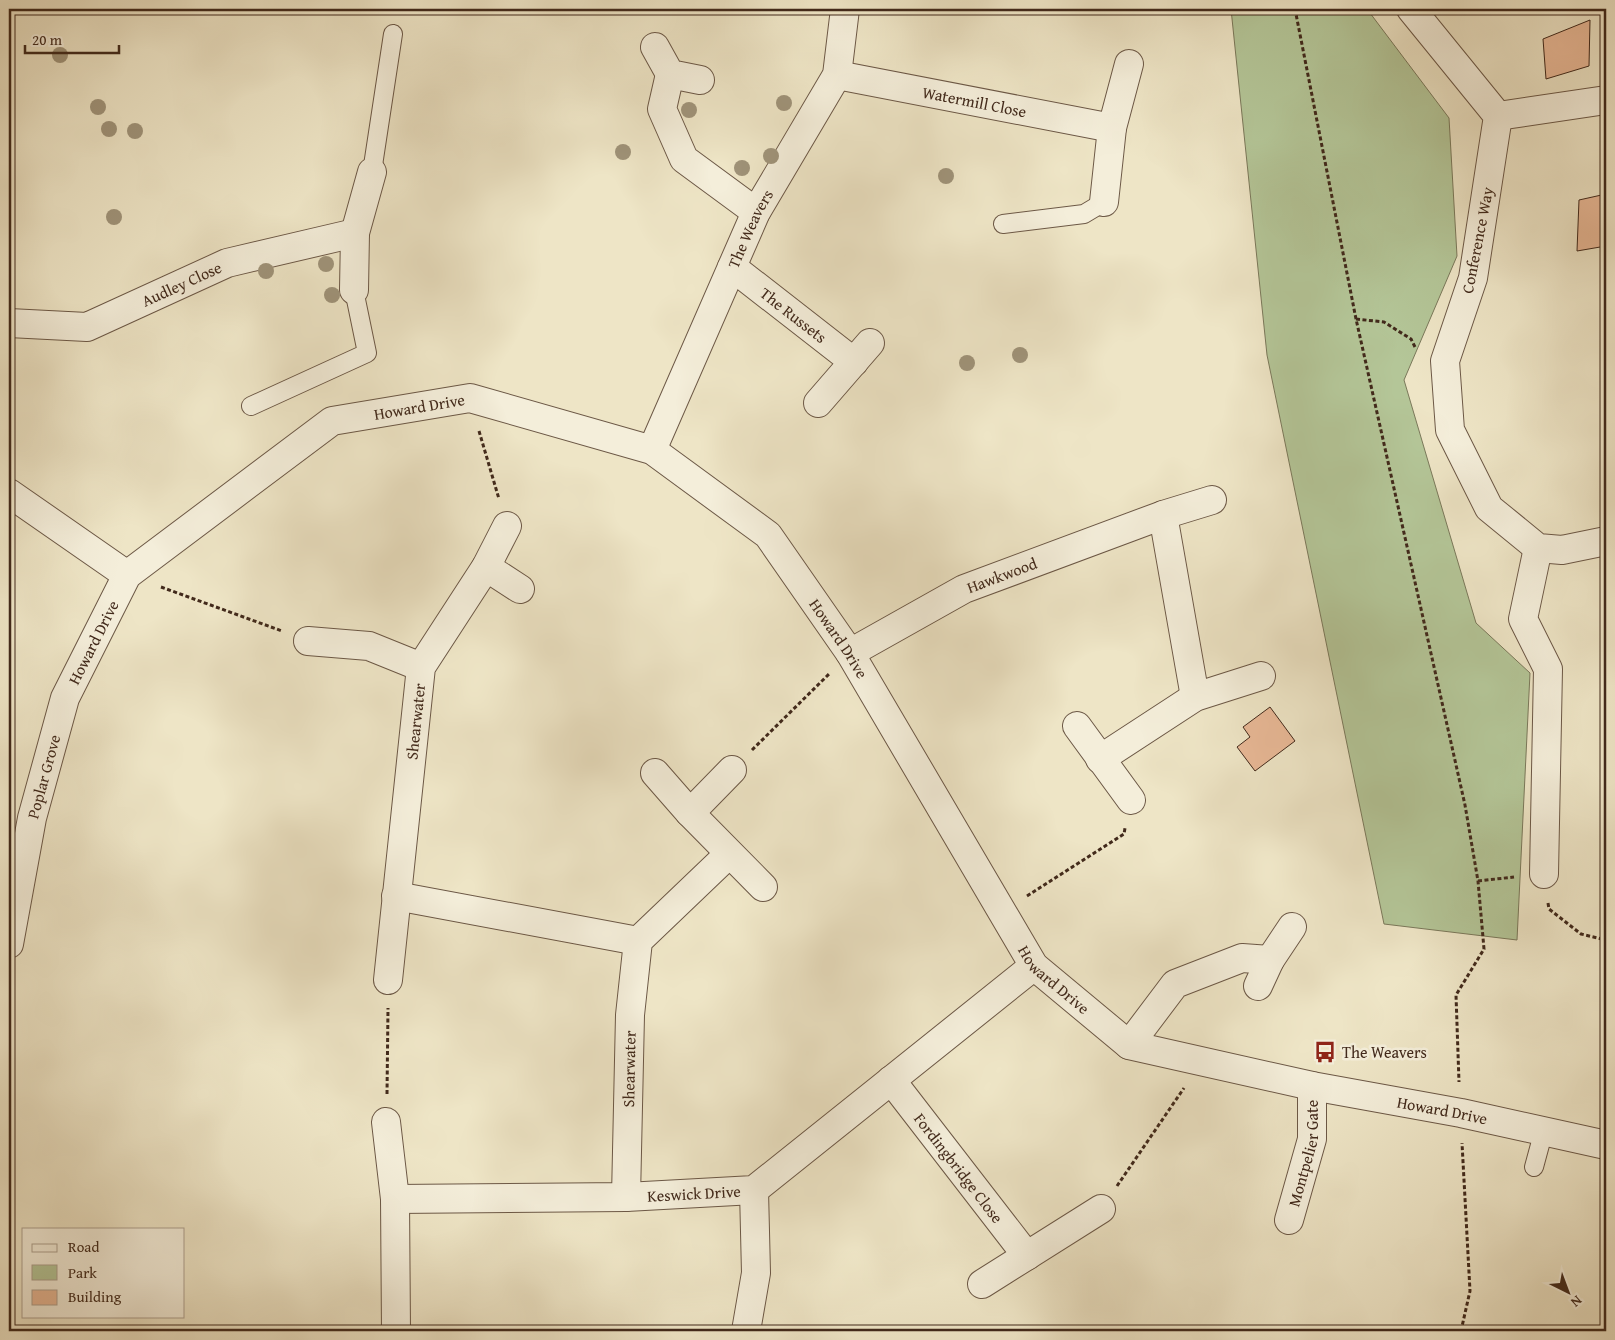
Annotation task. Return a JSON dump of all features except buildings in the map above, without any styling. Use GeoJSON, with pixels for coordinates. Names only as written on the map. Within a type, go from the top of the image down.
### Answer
{"type":"FeatureCollection","features":[{"type":"Feature","properties":{"kind":"street","name":"The Weavers"},"geometry":{"type":"LineString","coordinates":[[652,450],[756,212],[837,75],[845,9]]}},
{"type":"Feature","properties":{"kind":"street"},"geometry":{"type":"LineString","coordinates":[[1411,9],[1498,116],[1606,100]]}},
{"type":"Feature","properties":{"kind":"street"},"geometry":{"type":"LineString","coordinates":[[655,47],[670,74],[662,109],[684,159],[756,212]]}},
{"type":"Feature","properties":{"kind":"street"},"geometry":{"type":"LineString","coordinates":[[1104,202],[1112,128],[1130,64]]}},
{"type":"Feature","properties":{"kind":"street"},"geometry":{"type":"LineString","coordinates":[[670,74],[700,80]]}},
{"type":"Feature","properties":{"kind":"street","name":"Watermill Close"},"geometry":{"type":"LineString","coordinates":[[837,75],[1112,128]]}},
{"type":"Feature","properties":{"kind":"street","name":"Conference Way"},"geometry":{"type":"LineString","coordinates":[[1498,116],[1473,278],[1445,361],[1450,430],[1490,508],[1538,548]]}},
{"type":"Feature","properties":{"kind":"street"},"geometry":{"type":"LineString","coordinates":[[354,290],[355,233],[372,172]]}},
{"type":"Feature","properties":{"kind":"street","name":"Audley Close"},"geometry":{"type":"LineString","coordinates":[[9,323],[86,327],[227,263],[355,233]]}},
{"type":"Feature","properties":{"kind":"street","name":"The Russets"},"geometry":{"type":"LineString","coordinates":[[732,266],[862,352],[818,403]]}},
{"type":"Feature","properties":{"kind":"street","name":"Howard Drive"},"geometry":{"type":"LineString","coordinates":[[65,698],[127,574],[332,421],[470,398],[652,450],[768,535],[850,653],[1004,912],[1034,966],[1129,1045],[1312,1086],[1544,1130],[1606,1145]]}},
{"type":"Feature","properties":{"kind":"street"},"geometry":{"type":"LineString","coordinates":[[9,493],[127,574]]}},
{"type":"Feature","properties":{"kind":"street","name":"Hawkwood"},"geometry":{"type":"LineString","coordinates":[[850,653],[964,589],[1163,514],[1212,500]]}},
{"type":"Feature","properties":{"kind":"street"},"geometry":{"type":"LineString","coordinates":[[1163,514],[1195,697]]}},
{"type":"Feature","properties":{"kind":"street","name":"Shearwater"},"geometry":{"type":"LineString","coordinates":[[388,980],[421,667],[486,567],[507,526]]}},
{"type":"Feature","properties":{"kind":"street"},"geometry":{"type":"LineString","coordinates":[[1544,874],[1548,669],[1523,619],[1538,548],[1562,550],[1606,541]]}},
{"type":"Feature","properties":{"kind":"street"},"geometry":{"type":"LineString","coordinates":[[486,567],[520,589]]}},
{"type":"Feature","properties":{"kind":"street","name":"Shearwater"},"geometry":{"type":"LineString","coordinates":[[308,641],[369,646],[421,667]]}},
{"type":"Feature","properties":{"kind":"street"},"geometry":{"type":"LineString","coordinates":[[1100,759],[1195,697],[1261,676]]}},
{"type":"Feature","properties":{"kind":"street","name":"Poplar Grove"},"geometry":{"type":"LineString","coordinates":[[9,944],[32,818],[65,698]]}},
{"type":"Feature","properties":{"kind":"street"},"geometry":{"type":"LineString","coordinates":[[1077,726],[1131,800]]}},
{"type":"Feature","properties":{"kind":"street"},"geometry":{"type":"LineString","coordinates":[[690,813],[732,770]]}},
{"type":"Feature","properties":{"kind":"street"},"geometry":{"type":"LineString","coordinates":[[655,773],[690,813],[763,887]]}},
{"type":"Feature","properties":{"kind":"street"},"geometry":{"type":"LineString","coordinates":[[396,896],[638,941],[729,854]]}},
{"type":"Feature","properties":{"kind":"street"},"geometry":{"type":"LineString","coordinates":[[1258,986],[1270,960],[1292,927]]}},
{"type":"Feature","properties":{"kind":"street","name":"Shearwater"},"geometry":{"type":"LineString","coordinates":[[626,1197],[630,1015],[638,941]]}},
{"type":"Feature","properties":{"kind":"street"},"geometry":{"type":"LineString","coordinates":[[1129,1045],[1175,984],[1242,958],[1270,960]]}},
{"type":"Feature","properties":{"kind":"street","name":"Keswick Drive"},"geometry":{"type":"LineString","coordinates":[[395,1199],[626,1197],[754,1190],[1034,966]]}},
{"type":"Feature","properties":{"kind":"street","name":"Fordingbridge Close"},"geometry":{"type":"LineString","coordinates":[[891,1080],[1027,1256]]}},
{"type":"Feature","properties":{"kind":"street","name":"Montpelier Gate"},"geometry":{"type":"LineString","coordinates":[[1289,1220],[1312,1139],[1312,1086]]}},
{"type":"Feature","properties":{"kind":"street"},"geometry":{"type":"LineString","coordinates":[[386,1122],[395,1199],[396,1331]]}},
{"type":"Feature","properties":{"kind":"street"},"geometry":{"type":"LineString","coordinates":[[746,1331],[756,1273],[754,1190]]}},
{"type":"Feature","properties":{"kind":"street"},"geometry":{"type":"LineString","coordinates":[[982,1284],[1101,1209]]}},
{"type":"Feature","properties":{"kind":"lane"},"geometry":{"type":"LineString","coordinates":[[372,172],[393,34]]}},
{"type":"Feature","properties":{"kind":"lane"},"geometry":{"type":"LineString","coordinates":[[1002,224],[1084,214],[1104,202]]}},
{"type":"Feature","properties":{"kind":"lane"},"geometry":{"type":"LineString","coordinates":[[251,406],[366,353],[354,290]]}},
{"type":"Feature","properties":{"kind":"lane"},"geometry":{"type":"LineString","coordinates":[[1534,1167],[1544,1130]]}},
{"type":"Feature","properties":{"kind":"path"},"geometry":{"type":"LineString","coordinates":[[1295,9],[1356,319],[1465,805],[1478,881],[1484,949]]}},
{"type":"Feature","properties":{"kind":"path"},"geometry":{"type":"LineString","coordinates":[[1356,319],[1384,322],[1411,340],[1418,353]]}},
{"type":"Feature","properties":{"kind":"path"},"geometry":{"type":"LineString","coordinates":[[470,398],[507,526]]}},
{"type":"Feature","properties":{"kind":"path"},"geometry":{"type":"LineString","coordinates":[[127,574],[308,641]]}},
{"type":"Feature","properties":{"kind":"path"},"geometry":{"type":"LineString","coordinates":[[732,770],[850,653]]}},
{"type":"Feature","properties":{"kind":"path"},"geometry":{"type":"LineString","coordinates":[[1004,912],[1124,834],[1131,800]]}},
{"type":"Feature","properties":{"kind":"path"},"geometry":{"type":"LineString","coordinates":[[386,1122],[388,980]]}},
{"type":"Feature","properties":{"kind":"path"},"geometry":{"type":"LineString","coordinates":[[1101,1209],[1202,1062]]}},
{"type":"Feature","properties":{"kind":"green space"},"geometry":{"type":"Polygon","coordinates":[[[1231,9],[1367,9],[1449,118],[1457,256],[1404,380],[1476,623],[1530,673],[1517,940],[1384,924],[1267,355],[1231,9]]]}},
{"type":"Feature","properties":{"kind":"place","name":"The Weavers"},"geometry":{"type":"Point","coordinates":[1325,1052]}}]}
